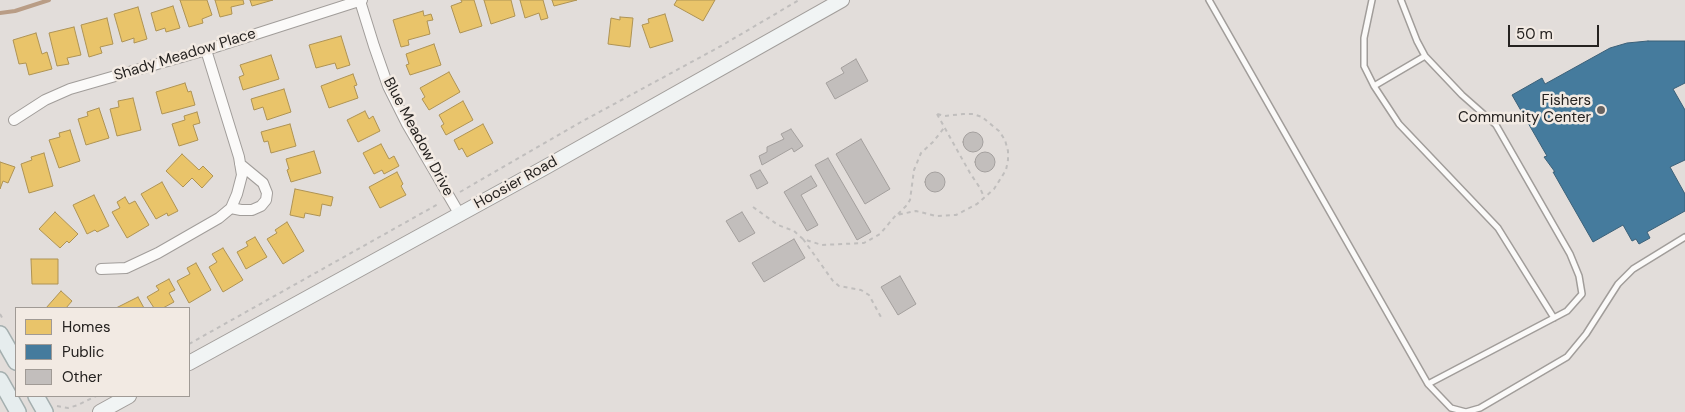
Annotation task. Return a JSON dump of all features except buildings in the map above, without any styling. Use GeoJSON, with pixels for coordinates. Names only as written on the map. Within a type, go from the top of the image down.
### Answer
{"type":"FeatureCollection","features":[{"type":"Feature","properties":{"kind":"main road"},"geometry":{"type":"LineString","coordinates":[[0,334],[15,360]]}},
{"type":"Feature","properties":{"kind":"main road"},"geometry":{"type":"LineString","coordinates":[[0,380],[18,412]]}},
{"type":"Feature","properties":{"kind":"main road"},"geometry":{"type":"LineString","coordinates":[[37,397],[45,412]]}},
{"type":"Feature","properties":{"kind":"street","name":"Blue Meadow Drive"},"geometry":{"type":"LineString","coordinates":[[360,0],[388,86],[407,124],[460,215]]}},
{"type":"Feature","properties":{"kind":"street","name":"Shady Meadow Place"},"geometry":{"type":"LineString","coordinates":[[14,120],[45,100],[70,89],[206,50],[360,0]]}},
{"type":"Feature","properties":{"kind":"street","name":"Hoosier Road"},"geometry":{"type":"LineString","coordinates":[[190,362],[460,215],[842,0]]}},
{"type":"Feature","properties":{"kind":"street"},"geometry":{"type":"LineString","coordinates":[[101,269],[126,268],[158,254],[219,218],[231,208],[242,175],[206,50]]}},
{"type":"Feature","properties":{"kind":"street"},"geometry":{"type":"LineString","coordinates":[[231,208],[252,210],[261,206],[266,200],[267,193],[263,184],[240,164]]}},
{"type":"Feature","properties":{"kind":"street"},"geometry":{"type":"LineString","coordinates":[[100,412],[128,397]]}},
{"type":"Feature","properties":{"kind":"lane"},"geometry":{"type":"LineString","coordinates":[[1208,0],[1428,384],[1451,408],[1466,412],[1480,408],[1567,357],[1586,334],[1618,284],[1633,269],[1685,237]]}},
{"type":"Feature","properties":{"kind":"lane"},"geometry":{"type":"LineString","coordinates":[[1372,0],[1364,38],[1364,66],[1374,86],[1399,124],[1498,228],[1554,318]]}},
{"type":"Feature","properties":{"kind":"lane"},"geometry":{"type":"LineString","coordinates":[[1401,0],[1425,56],[1462,95],[1496,125],[1570,254],[1579,276],[1582,294],[1567,311],[1428,384]]}},
{"type":"Feature","properties":{"kind":"lane"},"geometry":{"type":"LineString","coordinates":[[1374,86],[1425,56]]}},
{"type":"Feature","properties":{"kind":"path"},"geometry":{"type":"LineString","coordinates":[[190,343],[415,215],[450,198],[581,122],[721,46],[799,0]]}},
{"type":"Feature","properties":{"kind":"path"},"geometry":{"type":"LineString","coordinates":[[896,215],[916,211],[936,216],[956,215],[977,204],[994,189],[1006,170],[1008,160],[1005,140],[994,126],[982,117],[973,114],[945,116],[937,114],[984,197]]}},
{"type":"Feature","properties":{"kind":"path"},"geometry":{"type":"LineString","coordinates":[[803,239],[822,245],[864,243],[880,234],[910,200],[914,170],[921,153],[944,128]]}},
{"type":"Feature","properties":{"kind":"path"},"geometry":{"type":"LineString","coordinates":[[753,207],[778,225],[794,231],[803,239],[839,286],[861,290],[869,295],[882,319]]}},
{"type":"Feature","properties":{"kind":"path"},"geometry":{"type":"LineString","coordinates":[[60,408],[78,406],[94,397]]}},
{"type":"Feature","properties":{"kind":"waterway"},"geometry":{"type":"LineString","coordinates":[[0,13],[15,11],[49,0]]}},
{"type":"Feature","properties":{"kind":"place","name":"Fishers Community Center"},"geometry":{"type":"Point","coordinates":[1601,110]}}]}
